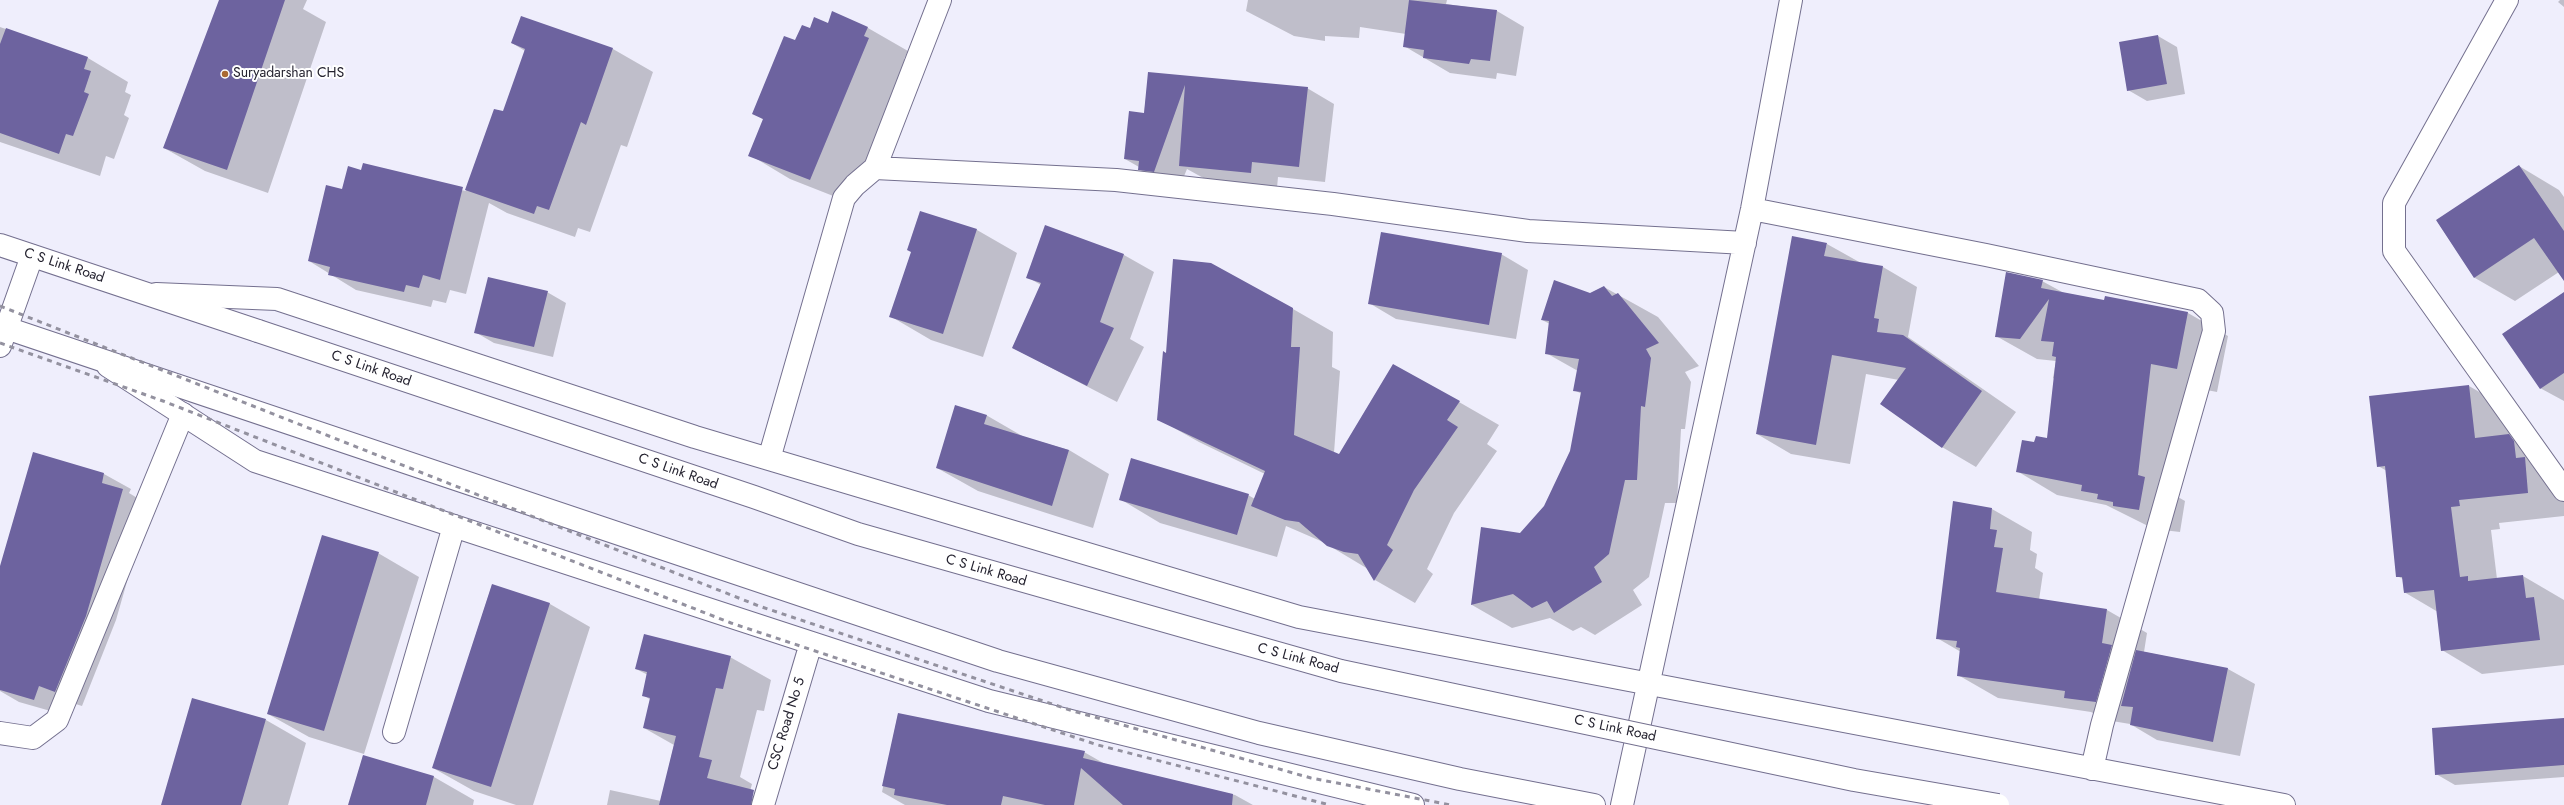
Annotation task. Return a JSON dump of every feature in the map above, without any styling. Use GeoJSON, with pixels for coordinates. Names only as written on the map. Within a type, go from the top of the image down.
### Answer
{"type":"FeatureCollection","features":[{"type":"Feature","properties":{"kind":"street"},"geometry":{"type":"LineString","coordinates":[[769,459],[844,198],[855,185],[875,168],[940,0]]}},
{"type":"Feature","properties":{"kind":"street"},"geometry":{"type":"LineString","coordinates":[[1622,805],[1752,210],[1791,0]]}},
{"type":"Feature","properties":{"kind":"street"},"geometry":{"type":"LineString","coordinates":[[2507,0],[2394,203],[2394,251],[2564,490]]}},
{"type":"Feature","properties":{"kind":"street"},"geometry":{"type":"LineString","coordinates":[[875,168],[1116,180],[1333,204],[1528,231],[1744,243]]}},
{"type":"Feature","properties":{"kind":"street"},"geometry":{"type":"LineString","coordinates":[[1752,210],[1978,254],[2198,300],[2212,313],[2214,331],[2102,725],[2092,769]]}},
{"type":"Feature","properties":{"kind":"street","name":"C S Link Road"},"geometry":{"type":"LineString","coordinates":[[0,245],[754,497],[858,534],[1341,671],[1854,780],[1998,805]]}},
{"type":"Feature","properties":{"kind":"street"},"geometry":{"type":"LineString","coordinates":[[32,256],[2,334],[97,359],[241,406],[998,661],[1259,734],[1460,779],[1594,805]]}},
{"type":"Feature","properties":{"kind":"street"},"geometry":{"type":"LineString","coordinates":[[146,294],[277,299],[687,434],[1299,617],[2284,805]]}},
{"type":"Feature","properties":{"kind":"street"},"geometry":{"type":"LineString","coordinates":[[97,359],[255,461],[989,702],[1412,805]]}},
{"type":"Feature","properties":{"kind":"street"},"geometry":{"type":"LineString","coordinates":[[0,733],[33,738],[57,720],[182,414]]}},
{"type":"Feature","properties":{"kind":"street"},"geometry":{"type":"LineString","coordinates":[[394,732],[454,526]]}},
{"type":"Feature","properties":{"kind":"street","name":"CSC Road No 5"},"geometry":{"type":"LineString","coordinates":[[763,805],[811,643]]}},
{"type":"Feature","properties":{"kind":"building","name":"Suryadarshan CHS"},"geometry":{"type":"Polygon","coordinates":[[[219,0],[285,0],[227,170],[163,148],[219,0]]]}},
{"type":"Feature","properties":{"kind":"building"},"geometry":{"type":"Polygon","coordinates":[[[1409,0],[1497,10],[1490,61],[1471,59],[1469,64],[1423,58],[1424,50],[1403,47],[1409,0]]]}},
{"type":"Feature","properties":{"kind":"building"},"geometry":{"type":"Polygon","coordinates":[[[832,11],[868,27],[864,36],[869,38],[810,180],[748,156],[763,119],[752,114],[784,36],[795,40],[802,25],[810,28],[814,17],[828,23],[832,11]]]}},
{"type":"Feature","properties":{"kind":"building"},"geometry":{"type":"Polygon","coordinates":[[[521,16],[613,48],[586,125],[581,122],[549,210],[537,206],[534,214],[465,190],[494,109],[503,111],[525,49],[511,43],[521,16]]]}},
{"type":"Feature","properties":{"kind":"building"},"geometry":{"type":"Polygon","coordinates":[[[6,28],[88,57],[84,69],[91,71],[84,92],[89,94],[73,136],[66,134],[59,154],[0,133],[0,44],[6,28]]]}},
{"type":"Feature","properties":{"kind":"building"},"geometry":{"type":"Polygon","coordinates":[[[2158,35],[2167,84],[2127,91],[2119,42],[2158,35]]]}},
{"type":"Feature","properties":{"kind":"building"},"geometry":{"type":"Polygon","coordinates":[[[1148,72],[1308,87],[1299,167],[1252,162],[1251,173],[1179,166],[1185,85],[1154,172],[1138,170],[1139,161],[1124,159],[1129,111],[1144,113],[1148,72]]]}},
{"type":"Feature","properties":{"kind":"building"},"geometry":{"type":"Polygon","coordinates":[[[363,163],[463,187],[440,280],[423,275],[419,288],[406,285],[404,292],[328,275],[330,267],[308,261],[326,185],[342,189],[348,166],[361,170],[363,163]]]}},
{"type":"Feature","properties":{"kind":"building"},"geometry":{"type":"Polygon","coordinates":[[[2519,165],[2564,231],[2564,281],[2534,238],[2474,278],[2436,220],[2519,165]]]}},
{"type":"Feature","properties":{"kind":"building"},"geometry":{"type":"Polygon","coordinates":[[[920,211],[977,229],[943,334],[889,317],[911,252],[907,250],[920,211]]]}},
{"type":"Feature","properties":{"kind":"building"},"geometry":{"type":"Polygon","coordinates":[[[1045,225],[1124,254],[1100,322],[1114,328],[1087,386],[1012,348],[1041,283],[1026,278],[1045,225]]]}},
{"type":"Feature","properties":{"kind":"building"},"geometry":{"type":"Polygon","coordinates":[[[1381,232],[1502,253],[1489,325],[1368,304],[1381,232]]]}},
{"type":"Feature","properties":{"kind":"building"},"geometry":{"type":"Polygon","coordinates":[[[1792,236],[1827,243],[1824,256],[1883,266],[1874,318],[1879,319],[1877,332],[1903,335],[1982,391],[1942,448],[1880,404],[1906,368],[1832,355],[1816,445],[1756,434],[1792,236]]]}},
{"type":"Feature","properties":{"kind":"building"},"geometry":{"type":"Polygon","coordinates":[[[1173,259],[1211,263],[1293,308],[1291,347],[1300,347],[1294,435],[1339,454],[1393,364],[1460,401],[1447,420],[1458,427],[1414,490],[1387,545],[1393,550],[1374,581],[1358,554],[1344,552],[1327,546],[1299,522],[1285,520],[1251,506],[1265,471],[1157,420],[1163,351],[1166,353],[1173,259]]]}},
{"type":"Feature","properties":{"kind":"building"},"geometry":{"type":"Polygon","coordinates":[[[2006,272],[2043,280],[2041,288],[2104,300],[2105,296],[2188,312],[2177,369],[2151,364],[2138,475],[2145,477],[2139,510],[2113,506],[2113,502],[2097,499],[2098,494],[2081,491],[2082,485],[2016,472],[2022,440],[2034,442],[2036,436],[2047,438],[2056,357],[2052,356],[2054,342],[2041,341],[2049,299],[2020,339],[1995,337],[2006,272]]]}},
{"type":"Feature","properties":{"kind":"building"},"geometry":{"type":"Polygon","coordinates":[[[488,277],[548,291],[534,347],[474,333],[488,277]]]}},
{"type":"Feature","properties":{"kind":"building"},"geometry":{"type":"Polygon","coordinates":[[[1554,280],[1590,293],[1604,286],[1612,296],[1618,293],[1659,343],[1646,349],[1651,358],[1645,407],[1641,406],[1637,480],[1625,480],[1609,554],[1594,567],[1602,582],[1554,613],[1547,601],[1532,608],[1513,594],[1471,605],[1481,527],[1520,533],[1544,506],[1570,451],[1581,392],[1573,391],[1579,359],[1545,354],[1549,321],[1541,320],[1554,280]]]}},
{"type":"Feature","properties":{"kind":"building"},"geometry":{"type":"Polygon","coordinates":[[[2564,292],[2564,373],[2540,389],[2502,334],[2564,292]]]}},
{"type":"Feature","properties":{"kind":"building"},"geometry":{"type":"Polygon","coordinates":[[[2469,385],[2475,438],[2509,434],[2514,441],[2516,458],[2525,457],[2528,493],[2459,500],[2460,506],[2451,507],[2460,577],[2468,576],[2468,581],[2523,575],[2526,598],[2534,597],[2540,640],[2441,651],[2434,590],[2404,593],[2402,577],[2396,577],[2385,466],[2377,467],[2369,396],[2469,385]]]}},
{"type":"Feature","properties":{"kind":"building"},"geometry":{"type":"Polygon","coordinates":[[[955,405],[987,415],[984,424],[1069,450],[1052,506],[936,468],[955,405]]]}},
{"type":"Feature","properties":{"kind":"building"},"geometry":{"type":"Polygon","coordinates":[[[33,452],[104,473],[102,483],[123,489],[86,616],[55,692],[39,686],[34,700],[0,690],[0,566],[33,452]]]}},
{"type":"Feature","properties":{"kind":"building"},"geometry":{"type":"Polygon","coordinates":[[[1131,458],[1249,494],[1237,535],[1119,500],[1131,458]]]}},
{"type":"Feature","properties":{"kind":"building"},"geometry":{"type":"Polygon","coordinates":[[[1953,501],[1992,508],[1990,529],[1997,530],[1994,547],[2003,548],[1996,592],[2107,609],[2102,643],[2112,645],[2096,702],[2064,698],[2065,691],[1957,676],[1960,648],[1956,647],[1957,641],[1936,639],[1953,501]]]}},
{"type":"Feature","properties":{"kind":"building"},"geometry":{"type":"Polygon","coordinates":[[[322,535],[379,552],[324,731],[267,714],[322,535]]]}},
{"type":"Feature","properties":{"kind":"building"},"geometry":{"type":"Polygon","coordinates":[[[492,584],[550,603],[491,787],[432,768],[492,584]]]}},
{"type":"Feature","properties":{"kind":"building"},"geometry":{"type":"Polygon","coordinates":[[[644,634],[731,656],[723,689],[716,688],[699,757],[712,760],[707,778],[754,790],[751,805],[659,805],[676,736],[643,728],[650,698],[642,696],[647,672],[635,669],[644,634]]]}},
{"type":"Feature","properties":{"kind":"building"},"geometry":{"type":"Polygon","coordinates":[[[2136,650],[2228,668],[2213,742],[2130,725],[2133,707],[2121,706],[2136,650]]]}},
{"type":"Feature","properties":{"kind":"building"},"geometry":{"type":"Polygon","coordinates":[[[192,698],[266,719],[241,805],[161,805],[192,698]]]}},
{"type":"Feature","properties":{"kind":"building"},"geometry":{"type":"Polygon","coordinates":[[[898,713],[1085,751],[1083,758],[1233,794],[1232,805],[1123,805],[1081,768],[1074,805],[1045,805],[1003,796],[1001,805],[947,805],[894,795],[895,789],[882,786],[898,713]]]}},
{"type":"Feature","properties":{"kind":"building"},"geometry":{"type":"Polygon","coordinates":[[[2564,718],[2564,765],[2435,775],[2432,728],[2564,718]]]}},
{"type":"Feature","properties":{"kind":"building"},"geometry":{"type":"Polygon","coordinates":[[[363,755],[434,776],[426,805],[348,805],[363,755]]]}},
{"type":"Feature","properties":{"kind":"railway"},"geometry":{"type":"LineString","coordinates":[[0,306],[759,606],[1073,711],[1311,778],[1451,805]]}},
{"type":"Feature","properties":{"kind":"railway"},"geometry":{"type":"LineString","coordinates":[[0,343],[163,401],[731,623],[1098,745],[1330,805]]}},
{"type":"Feature","properties":{"kind":"place","name":"Suryadarshan CHS"},"geometry":{"type":"Point","coordinates":[225,74]}}]}
